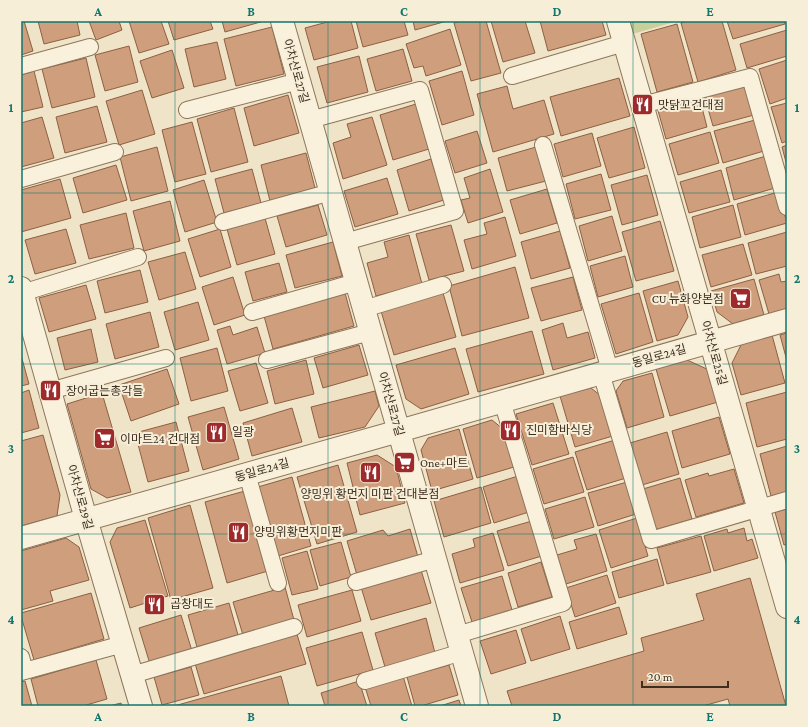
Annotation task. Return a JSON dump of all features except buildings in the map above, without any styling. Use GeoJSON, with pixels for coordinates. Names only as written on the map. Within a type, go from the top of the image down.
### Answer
{"type":"FeatureCollection","features":[{"type":"Feature","properties":{"kind":"street","name":"아차산로25길"},"geometry":{"type":"LineString","coordinates":[[618,21],[786,602]]}},
{"type":"Feature","properties":{"kind":"street","name":"아차산로27길"},"geometry":{"type":"LineString","coordinates":[[287,22],[299,81],[477,706]]}},
{"type":"Feature","properties":{"kind":"street","name":"아차산로29길"},"geometry":{"type":"LineString","coordinates":[[22,290],[86,519],[141,706]]}},
{"type":"Feature","properties":{"kind":"street","name":"동일로24길"},"geometry":{"type":"LineString","coordinates":[[21,538],[787,320]]}},
{"type":"Feature","properties":{"kind":"lane"},"geometry":{"type":"LineString","coordinates":[[512,76],[624,43]]}},
{"type":"Feature","properties":{"kind":"lane"},"geometry":{"type":"LineString","coordinates":[[21,66],[90,47]]}},
{"type":"Feature","properties":{"kind":"lane"},"geometry":{"type":"LineString","coordinates":[[642,105],[750,77],[787,207]]}},
{"type":"Feature","properties":{"kind":"lane"},"geometry":{"type":"LineString","coordinates":[[187,110],[299,81]]}},
{"type":"Feature","properties":{"kind":"lane"},"geometry":{"type":"LineString","coordinates":[[310,120],[420,90],[455,211],[345,242]]}},
{"type":"Feature","properties":{"kind":"lane"},"geometry":{"type":"LineString","coordinates":[[543,145],[651,540],[787,500]]}},
{"type":"Feature","properties":{"kind":"lane"},"geometry":{"type":"LineString","coordinates":[[21,179],[115,152]]}},
{"type":"Feature","properties":{"kind":"lane"},"geometry":{"type":"LineString","coordinates":[[223,222],[331,192]]}},
{"type":"Feature","properties":{"kind":"lane"},"geometry":{"type":"LineString","coordinates":[[22,290],[138,257]]}},
{"type":"Feature","properties":{"kind":"lane"},"geometry":{"type":"LineString","coordinates":[[252,312],[356,282]]}},
{"type":"Feature","properties":{"kind":"lane"},"geometry":{"type":"LineString","coordinates":[[364,309],[443,285]]}},
{"type":"Feature","properties":{"kind":"lane"},"geometry":{"type":"LineString","coordinates":[[267,360],[370,332]]}},
{"type":"Feature","properties":{"kind":"lane"},"geometry":{"type":"LineString","coordinates":[[50,392],[166,358]]}},
{"type":"Feature","properties":{"kind":"lane"},"geometry":{"type":"LineString","coordinates":[[365,681],[563,603],[502,401]]}},
{"type":"Feature","properties":{"kind":"lane"},"geometry":{"type":"LineString","coordinates":[[247,474],[278,583]]}},
{"type":"Feature","properties":{"kind":"lane"},"geometry":{"type":"LineString","coordinates":[[356,582],[435,559]]}},
{"type":"Feature","properties":{"kind":"lane"},"geometry":{"type":"LineString","coordinates":[[132,675],[294,627]]}},
{"type":"Feature","properties":{"kind":"lane"},"geometry":{"type":"LineString","coordinates":[[22,667],[122,644]]}},
{"type":"Feature","properties":{"kind":"green space"},"geometry":{"type":"Polygon","coordinates":[[[618,21],[678,21],[622,37],[618,21]]]}},
{"type":"Feature","properties":{"kind":"place","name":"맛닭꼬건대점"},"geometry":{"type":"Point","coordinates":[642,105]}},
{"type":"Feature","properties":{"kind":"place","name":"CU 뉴화양본점"},"geometry":{"type":"Point","coordinates":[740,299]}},
{"type":"Feature","properties":{"kind":"place","name":"장어굽는총각들"},"geometry":{"type":"Point","coordinates":[50,391]}},
{"type":"Feature","properties":{"kind":"place","name":"진미함바식당"},"geometry":{"type":"Point","coordinates":[510,430]}},
{"type":"Feature","properties":{"kind":"place","name":"일광"},"geometry":{"type":"Point","coordinates":[216,432]}},
{"type":"Feature","properties":{"kind":"place","name":"이마트24 건대점"},"geometry":{"type":"Point","coordinates":[105,439]}},
{"type":"Feature","properties":{"kind":"place","name":"One+마트"},"geometry":{"type":"Point","coordinates":[404,463]}},
{"type":"Feature","properties":{"kind":"place","name":"양밍위 황먼지 미판 건대본점"},"geometry":{"type":"Point","coordinates":[370,473]}},
{"type":"Feature","properties":{"kind":"place","name":"양밍위황먼지미판"},"geometry":{"type":"Point","coordinates":[238,532]}},
{"type":"Feature","properties":{"kind":"place","name":"곱창대도"},"geometry":{"type":"Point","coordinates":[154,604]}}]}
